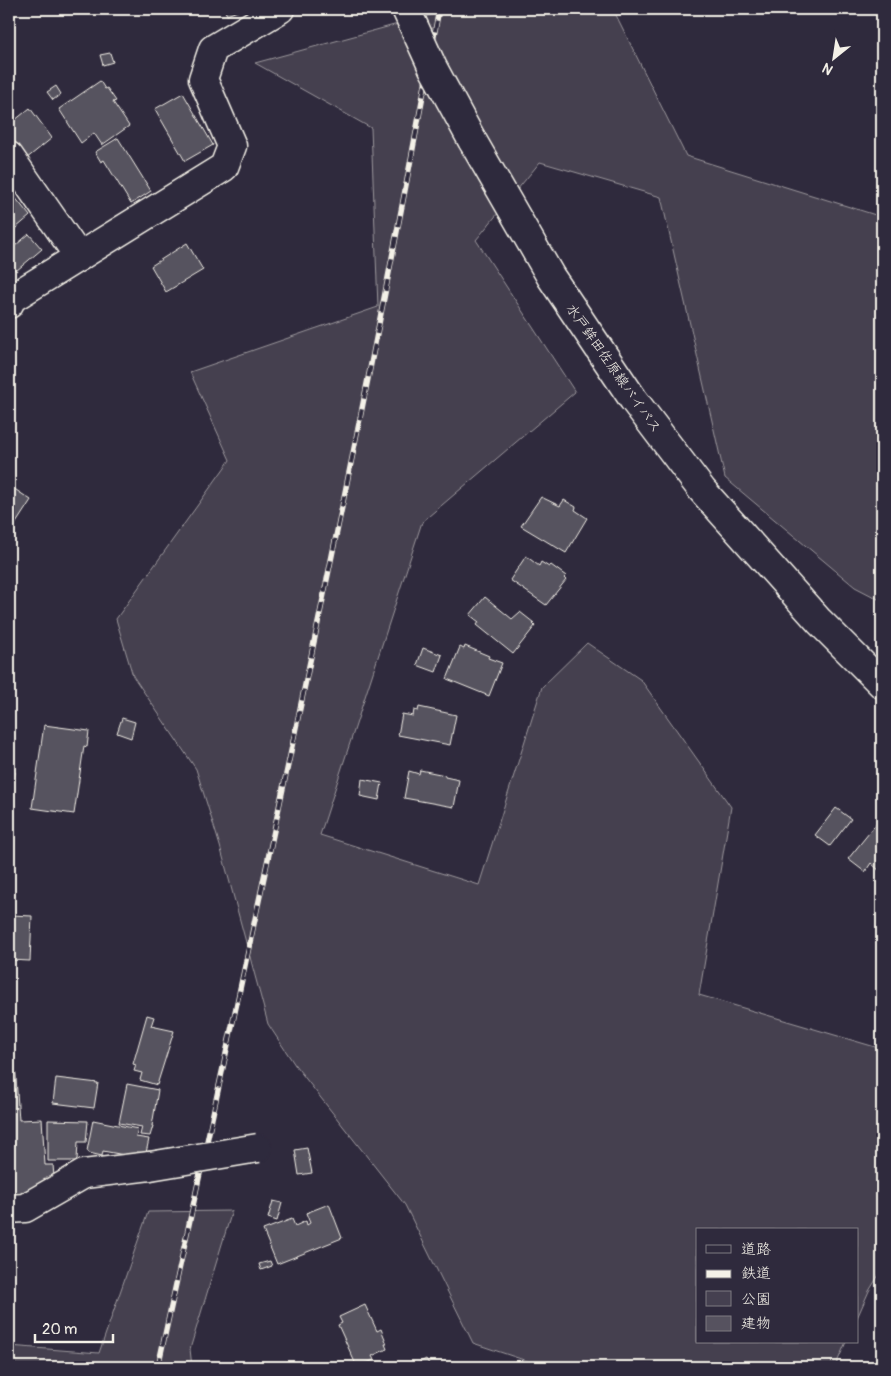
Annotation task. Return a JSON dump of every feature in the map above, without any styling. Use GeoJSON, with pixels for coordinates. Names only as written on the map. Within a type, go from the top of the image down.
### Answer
{"type":"FeatureCollection","features":[{"type":"Feature","properties":{"kind":"main road"},"geometry":{"type":"LineString","coordinates":[[9,304],[12,298],[224,167],[232,146],[203,79],[213,49],[280,9]]}},
{"type":"Feature","properties":{"kind":"main road","name":"水戸鉾田佐原線バイパス"},"geometry":{"type":"LineString","coordinates":[[406,9],[433,68],[551,277],[633,399],[702,490],[819,621],[882,684]]}},
{"type":"Feature","properties":{"kind":"main road"},"geometry":{"type":"LineString","coordinates":[[9,156],[79,257]]}},
{"type":"Feature","properties":{"kind":"main road"},"geometry":{"type":"LineString","coordinates":[[9,1209],[24,1208],[84,1174],[150,1166],[258,1148]]}},
{"type":"Feature","properties":{"kind":"green space"},"geometry":{"type":"Polygon","coordinates":[[[453,9],[613,9],[686,156],[882,217],[882,601],[855,587],[725,478],[661,197],[540,162],[476,240],[575,392],[422,522],[320,835],[479,885],[542,687],[587,643],[641,680],[731,807],[699,995],[882,1049],[882,1270],[869,1291],[858,1316],[858,1228],[696,1228],[696,1344],[845,1344],[835,1367],[545,1367],[473,1343],[405,1205],[295,1065],[268,1024],[220,846],[196,769],[133,676],[116,619],[230,460],[190,372],[378,307],[371,128],[255,63],[453,9]]]}},
{"type":"Feature","properties":{"kind":"green space"},"geometry":{"type":"Polygon","coordinates":[[[232,1211],[190,1349],[192,1367],[9,1367],[9,1346],[99,1353],[148,1212],[232,1211]]]}},
{"type":"Feature","properties":{"kind":"building"},"geometry":{"type":"Polygon","coordinates":[[[224,9],[240,9],[240,10],[227,15],[224,9]]]}},
{"type":"Feature","properties":{"kind":"building"},"geometry":{"type":"Polygon","coordinates":[[[110,53],[113,62],[103,65],[100,55],[110,53]]]}},
{"type":"Feature","properties":{"kind":"building"},"geometry":{"type":"Polygon","coordinates":[[[100,81],[116,101],[113,102],[129,126],[102,145],[94,133],[81,143],[59,109],[100,81]]]}},
{"type":"Feature","properties":{"kind":"building"},"geometry":{"type":"Polygon","coordinates":[[[56,86],[61,94],[53,100],[47,92],[56,86]]]}},
{"type":"Feature","properties":{"kind":"building"},"geometry":{"type":"Polygon","coordinates":[[[183,93],[213,145],[185,161],[155,109],[183,93]]]}},
{"type":"Feature","properties":{"kind":"building"},"geometry":{"type":"Polygon","coordinates":[[[30,108],[52,138],[26,159],[9,137],[9,125],[30,108]]]}},
{"type":"Feature","properties":{"kind":"building"},"geometry":{"type":"Polygon","coordinates":[[[118,138],[151,191],[131,204],[104,160],[101,162],[95,152],[118,138]]]}},
{"type":"Feature","properties":{"kind":"building"},"geometry":{"type":"Polygon","coordinates":[[[14,196],[30,216],[9,234],[9,200],[14,196]]]}},
{"type":"Feature","properties":{"kind":"building"},"geometry":{"type":"Polygon","coordinates":[[[29,234],[42,249],[16,271],[9,262],[9,251],[29,234]]]}},
{"type":"Feature","properties":{"kind":"building"},"geometry":{"type":"Polygon","coordinates":[[[187,243],[203,270],[166,292],[151,266],[187,243]]]}},
{"type":"Feature","properties":{"kind":"building"},"geometry":{"type":"Polygon","coordinates":[[[13,488],[31,500],[9,534],[9,503],[13,496],[9,494],[13,488]]]}},
{"type":"Feature","properties":{"kind":"building"},"geometry":{"type":"Polygon","coordinates":[[[541,497],[560,506],[564,500],[576,507],[575,510],[587,518],[566,553],[521,526],[541,497]]]}},
{"type":"Feature","properties":{"kind":"building"},"geometry":{"type":"Polygon","coordinates":[[[526,556],[539,566],[541,562],[549,567],[551,565],[566,576],[564,578],[566,580],[546,605],[510,580],[526,556]]]}},
{"type":"Feature","properties":{"kind":"building"},"geometry":{"type":"Polygon","coordinates":[[[485,597],[512,619],[520,612],[534,623],[535,626],[513,654],[477,625],[479,622],[470,615],[485,597]]]}},
{"type":"Feature","properties":{"kind":"building"},"geometry":{"type":"Polygon","coordinates":[[[465,646],[502,663],[489,696],[447,679],[460,647],[464,649],[465,646]]]}},
{"type":"Feature","properties":{"kind":"building"},"geometry":{"type":"Polygon","coordinates":[[[423,648],[442,655],[436,672],[417,665],[423,648]]]}},
{"type":"Feature","properties":{"kind":"building"},"geometry":{"type":"Polygon","coordinates":[[[419,707],[456,715],[450,745],[398,735],[402,714],[413,716],[414,710],[418,711],[419,707]]]}},
{"type":"Feature","properties":{"kind":"building"},"geometry":{"type":"Polygon","coordinates":[[[122,718],[135,722],[131,738],[117,733],[122,718]]]}},
{"type":"Feature","properties":{"kind":"building"},"geometry":{"type":"Polygon","coordinates":[[[44,725],[89,731],[87,747],[84,746],[74,814],[32,808],[44,725]]]}},
{"type":"Feature","properties":{"kind":"building"},"geometry":{"type":"Polygon","coordinates":[[[420,770],[459,780],[454,807],[404,798],[409,771],[419,774],[420,770]]]}},
{"type":"Feature","properties":{"kind":"building"},"geometry":{"type":"Polygon","coordinates":[[[9,771],[15,772],[9,819],[9,771]]]}},
{"type":"Feature","properties":{"kind":"building"},"geometry":{"type":"Polygon","coordinates":[[[362,779],[382,783],[379,800],[360,796],[362,779]]]}},
{"type":"Feature","properties":{"kind":"building"},"geometry":{"type":"Polygon","coordinates":[[[836,808],[851,819],[830,846],[815,835],[836,808]]]}},
{"type":"Feature","properties":{"kind":"building"},"geometry":{"type":"Polygon","coordinates":[[[882,817],[882,873],[871,863],[865,872],[848,859],[882,817]]]}},
{"type":"Feature","properties":{"kind":"building"},"geometry":{"type":"Polygon","coordinates":[[[11,915],[32,916],[30,961],[9,960],[11,915]]]}},
{"type":"Feature","properties":{"kind":"building"},"geometry":{"type":"Polygon","coordinates":[[[147,1015],[154,1017],[151,1026],[174,1031],[157,1085],[140,1080],[142,1073],[134,1071],[136,1065],[133,1064],[147,1015]]]}},
{"type":"Feature","properties":{"kind":"building"},"geometry":{"type":"Polygon","coordinates":[[[15,1064],[19,1120],[42,1119],[45,1165],[53,1165],[54,1177],[48,1179],[48,1182],[38,1191],[9,1198],[9,1065],[15,1064]]]}},
{"type":"Feature","properties":{"kind":"building"},"geometry":{"type":"Polygon","coordinates":[[[56,1078],[98,1083],[94,1108],[53,1103],[56,1078]]]}},
{"type":"Feature","properties":{"kind":"building"},"geometry":{"type":"Polygon","coordinates":[[[127,1084],[158,1090],[150,1136],[140,1135],[142,1127],[119,1123],[127,1084]]]}},
{"type":"Feature","properties":{"kind":"building"},"geometry":{"type":"Polygon","coordinates":[[[48,1120],[88,1121],[86,1142],[78,1142],[77,1160],[48,1161],[48,1120]]]}},
{"type":"Feature","properties":{"kind":"building"},"geometry":{"type":"Polygon","coordinates":[[[93,1120],[138,1129],[136,1137],[149,1139],[146,1153],[136,1152],[135,1157],[103,1151],[102,1156],[89,1153],[87,1151],[93,1120]]]}},
{"type":"Feature","properties":{"kind":"building"},"geometry":{"type":"Polygon","coordinates":[[[307,1148],[312,1173],[299,1175],[295,1150],[307,1148]]]}},
{"type":"Feature","properties":{"kind":"building"},"geometry":{"type":"Polygon","coordinates":[[[273,1201],[282,1203],[277,1221],[268,1218],[273,1201]]]}},
{"type":"Feature","properties":{"kind":"building"},"geometry":{"type":"Polygon","coordinates":[[[329,1204],[342,1238],[277,1264],[263,1230],[292,1219],[295,1226],[306,1221],[307,1225],[310,1223],[306,1213],[329,1204]]]}},
{"type":"Feature","properties":{"kind":"building"},"geometry":{"type":"Polygon","coordinates":[[[270,1261],[272,1266],[261,1270],[259,1264],[270,1261]]]}},
{"type":"Feature","properties":{"kind":"building"},"geometry":{"type":"Polygon","coordinates":[[[365,1305],[377,1331],[381,1329],[387,1349],[372,1356],[374,1360],[357,1367],[338,1325],[342,1323],[339,1317],[365,1305]]]}},
{"type":"Feature","properties":{"kind":"building"},"geometry":{"type":"Polygon","coordinates":[[[426,1359],[431,1367],[411,1367],[426,1359]]]}},
{"type":"Feature","properties":{"kind":"railway"},"geometry":{"type":"LineString","coordinates":[[158,1367],[268,859],[374,350],[439,9]]}}]}
